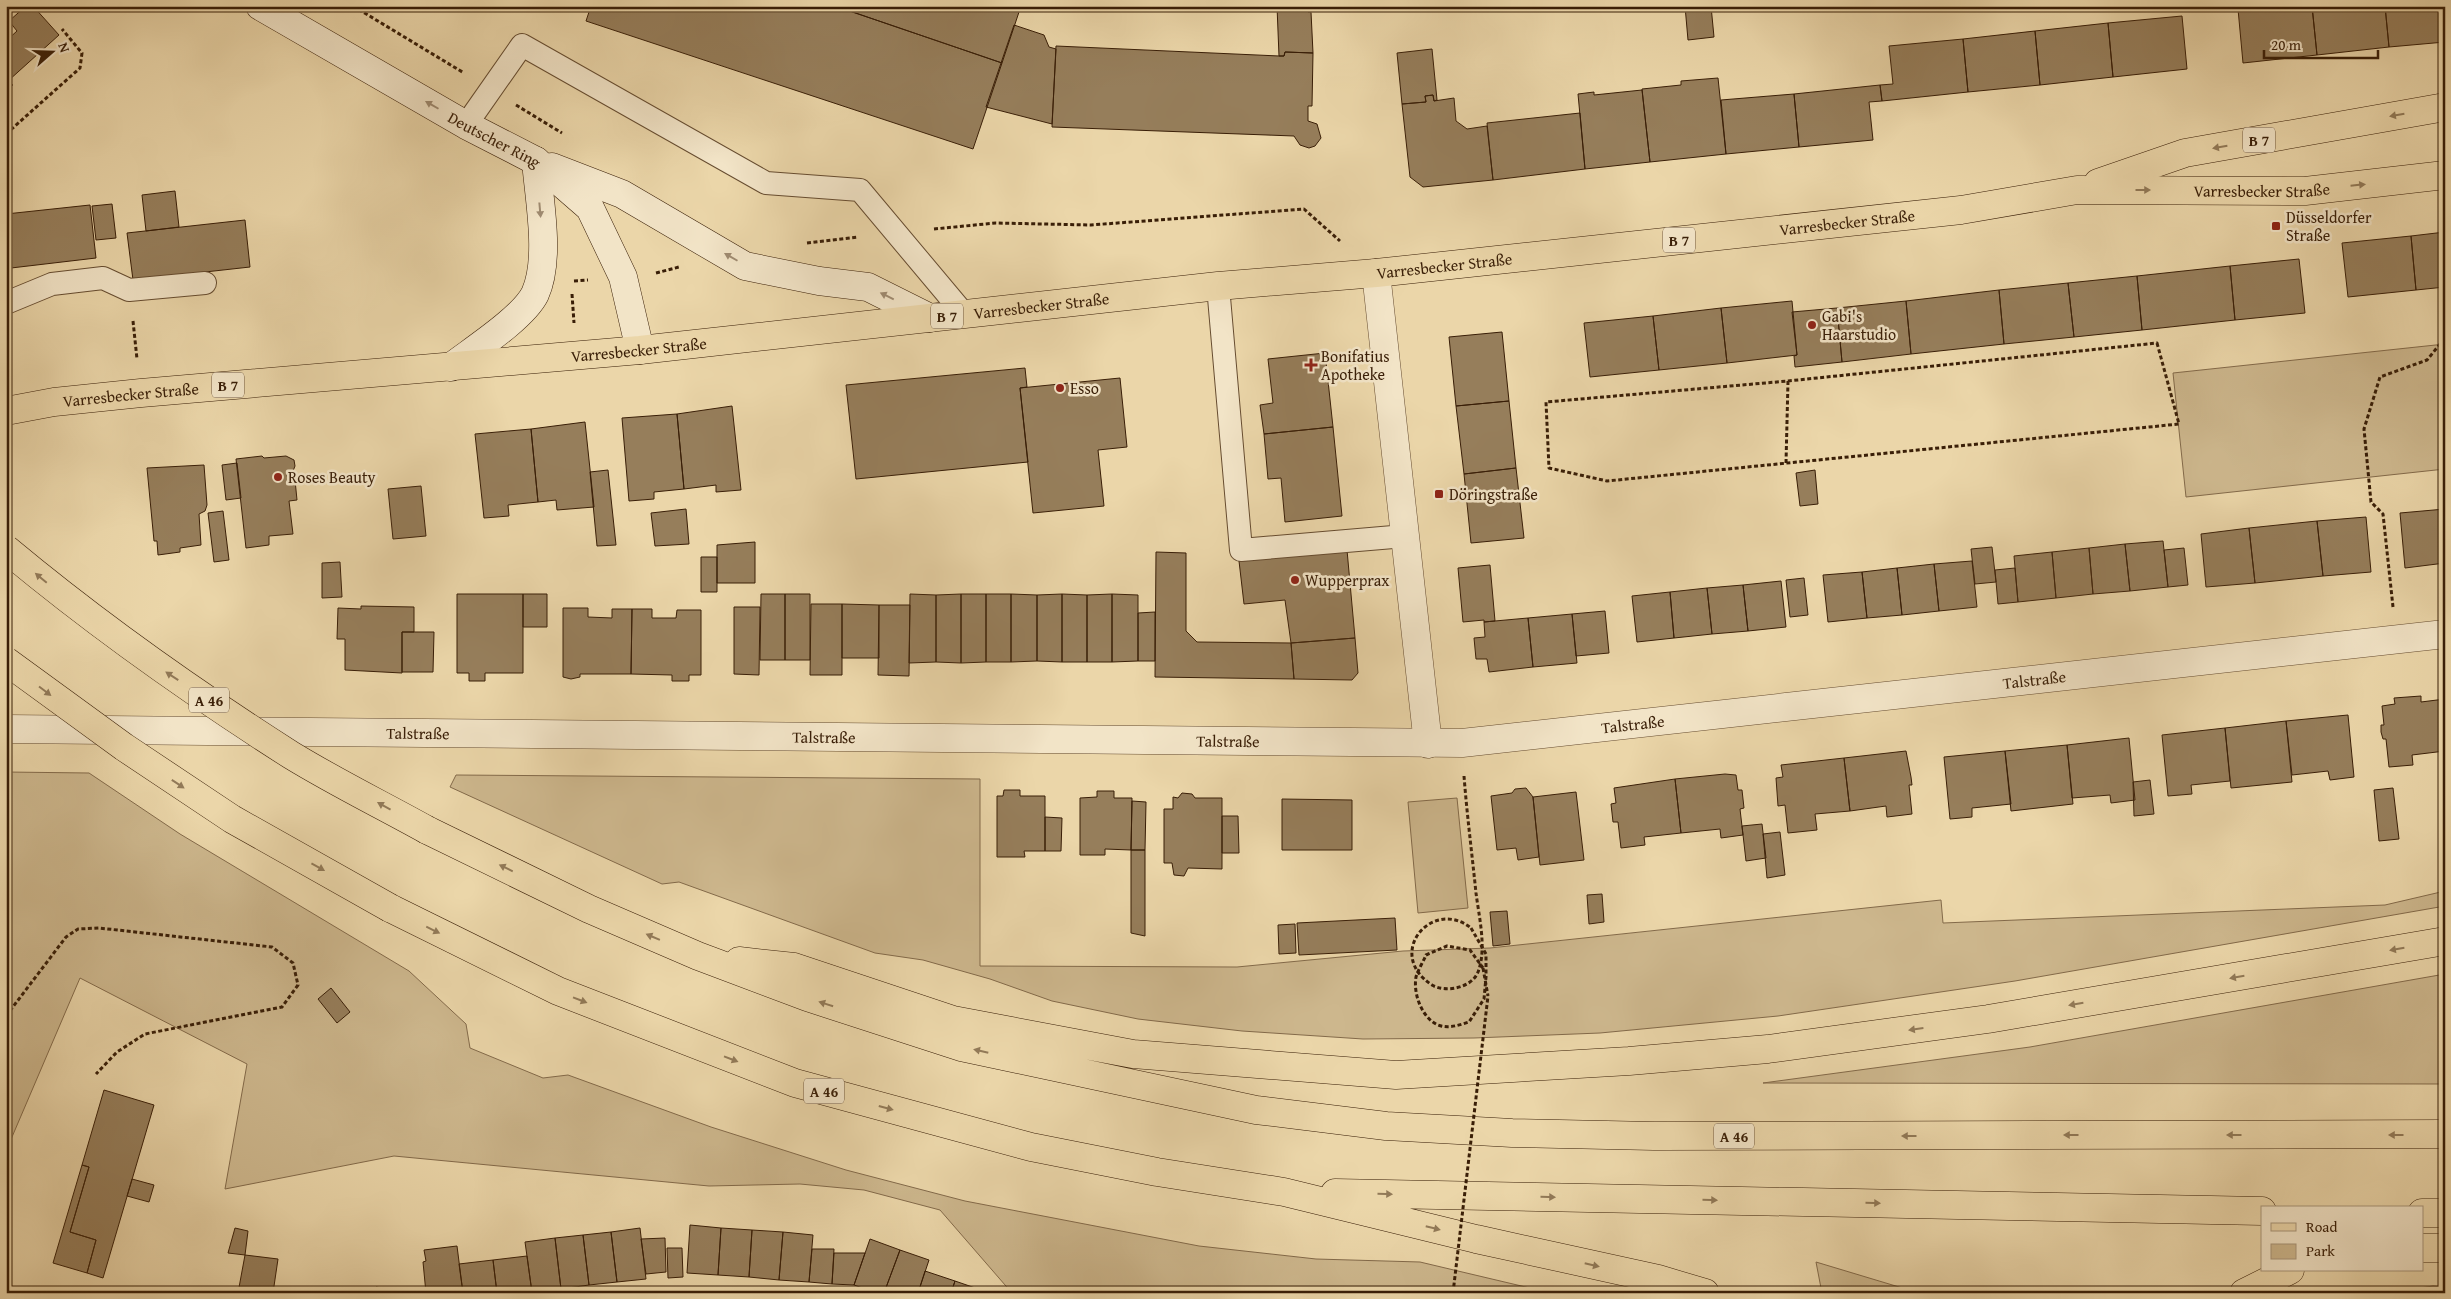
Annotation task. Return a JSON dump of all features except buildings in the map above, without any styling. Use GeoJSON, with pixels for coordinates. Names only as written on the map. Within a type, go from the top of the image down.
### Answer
{"type":"FeatureCollection","features":[{"type":"Feature","properties":{"kind":"main road","name":"Varresbecker Straße"},"geometry":{"type":"LineString","coordinates":[[6,411],[54,402],[141,393],[640,350],[1218,286],[1376,273],[1961,210],[2077,190],[2185,153],[2445,107]]}},
{"type":"Feature","properties":{"kind":"main road","name":"Varresbecker Straße"},"geometry":{"type":"LineString","coordinates":[[2077,190],[2305,191],[2445,175]]}},
{"type":"Feature","properties":{"kind":"main road","name":"A 46"},"geometry":{"type":"LineString","coordinates":[[6,549],[53,588],[158,666],[293,756],[427,830],[589,909],[698,956],[807,997],[961,1047],[1256,1110],[1386,1126],[1654,1136],[2445,1134]]}},
{"type":"Feature","properties":{"kind":"main road","name":"A 46"},"geometry":{"type":"LineString","coordinates":[[6,662],[124,747],[232,819],[390,908],[558,992],[795,1084],[1031,1147],[1157,1172],[1284,1192],[2261,1211]]}},
{"type":"Feature","properties":{"kind":"main road"},"geometry":{"type":"LineString","coordinates":[[698,956],[794,967],[953,1020],[1133,1054],[1396,1075],[1628,1061],[1768,1049],[1988,1019],[2445,941]]}},
{"type":"Feature","properties":{"kind":"main road"},"geometry":{"type":"LineString","coordinates":[[1284,1192],[1476,1239],[1658,1279],[1705,1293]]}},
{"type":"Feature","properties":{"kind":"main road"},"geometry":{"type":"LineString","coordinates":[[2424,1213],[2445,1213]]}},
{"type":"Feature","properties":{"kind":"main road"},"geometry":{"type":"LineString","coordinates":[[2424,1248],[2445,1248]]}},
{"type":"Feature","properties":{"kind":"main road"},"geometry":{"type":"LineString","coordinates":[[2244,1293],[2286,1272]]}},
{"type":"Feature","properties":{"kind":"street","name":"Deutscher Ring"},"geometry":{"type":"LineString","coordinates":[[260,6],[466,125],[536,161],[590,208],[623,277],[640,350]]}},
{"type":"Feature","properties":{"kind":"street"},"geometry":{"type":"LineString","coordinates":[[452,367],[511,321],[534,294],[544,254],[536,161],[622,194],[745,266],[819,281],[868,287],[930,318]]}},
{"type":"Feature","properties":{"kind":"street"},"geometry":{"type":"LineString","coordinates":[[1376,273],[1428,744]]}},
{"type":"Feature","properties":{"kind":"street","name":"Talstraße"},"geometry":{"type":"LineString","coordinates":[[6,729],[1462,743],[2445,634]]}},
{"type":"Feature","properties":{"kind":"lane"},"geometry":{"type":"LineString","coordinates":[[466,125],[522,45],[766,183],[860,190],[964,314]]}},
{"type":"Feature","properties":{"kind":"lane"},"geometry":{"type":"LineString","coordinates":[[6,303],[52,284],[103,278],[130,290],[205,283]]}},
{"type":"Feature","properties":{"kind":"lane"},"geometry":{"type":"LineString","coordinates":[[1218,286],[1241,550],[1405,536]]}},
{"type":"Feature","properties":{"kind":"path"},"geometry":{"type":"LineString","coordinates":[[6,134],[80,68],[82,53],[62,30]]}},
{"type":"Feature","properties":{"kind":"path"},"geometry":{"type":"LineString","coordinates":[[572,281],[575,355]]}},
{"type":"Feature","properties":{"kind":"path"},"geometry":{"type":"LineString","coordinates":[[130,290],[141,393]]}},
{"type":"Feature","properties":{"kind":"path"},"geometry":{"type":"LineString","coordinates":[[2396,640],[2382,514],[2371,502],[2364,429],[2380,377],[2427,360],[2445,338]]}},
{"type":"Feature","properties":{"kind":"path"},"geometry":{"type":"LineString","coordinates":[[2157,343],[2179,424],[1607,481],[1549,468],[1546,402],[1788,381],[2157,343]]}},
{"type":"Feature","properties":{"kind":"path"},"geometry":{"type":"LineString","coordinates":[[1786,463],[1788,381]]}},
{"type":"Feature","properties":{"kind":"path"},"geometry":{"type":"LineString","coordinates":[[1453,1293],[1486,1026],[1488,987],[1486,981],[1484,974],[1482,968],[1478,962],[1470,950],[1447,946],[1426,955],[1419,970],[1416,977],[1416,992],[1424,1013],[1438,1025],[1452,1027],[1470,1022],[1484,999],[1485,985],[1486,977],[1486,954],[1483,948],[1479,941],[1475,934],[1471,928],[1462,920],[1443,920],[1427,923],[1413,940],[1412,961],[1416,967],[1420,973],[1423,978],[1434,986],[1447,990],[1463,986],[1477,974],[1479,966],[1480,959],[1481,951],[1480,941],[1479,922],[1462,743]]}},
{"type":"Feature","properties":{"kind":"path"},"geometry":{"type":"LineString","coordinates":[[6,1016],[66,937],[78,929],[99,928],[272,947],[293,963],[298,985],[282,1007],[145,1034],[117,1052],[96,1074]]}},
{"type":"Feature","properties":{"kind":"green space"},"geometry":{"type":"Polygon","coordinates":[[[2445,344],[2445,469],[2186,497],[2173,373],[2445,344]]]}},
{"type":"Feature","properties":{"kind":"green space"},"geometry":{"type":"Polygon","coordinates":[[[6,772],[89,773],[180,834],[409,971],[466,1024],[470,1048],[543,1078],[568,1075],[711,1127],[846,1170],[965,1201],[1199,1246],[1316,1259],[1420,1262],[1551,1293],[1012,1293],[940,1210],[864,1190],[800,1184],[709,1186],[394,1156],[225,1189],[247,1064],[80,978],[6,1151],[6,772]]]}},
{"type":"Feature","properties":{"kind":"green space"},"geometry":{"type":"Polygon","coordinates":[[[456,775],[980,779],[980,966],[1237,967],[1403,951],[1490,948],[1941,900],[1943,923],[2385,905],[2445,891],[2445,906],[2015,981],[1778,1016],[1600,1033],[1474,1038],[1363,1039],[1242,1031],[1138,1019],[1052,1001],[990,979],[923,960],[875,953],[679,882],[662,884],[450,787],[456,775]]]}},
{"type":"Feature","properties":{"kind":"green space"},"geometry":{"type":"Polygon","coordinates":[[[1457,798],[1468,908],[1418,913],[1408,802],[1457,798]]]}},
{"type":"Feature","properties":{"kind":"green space"},"geometry":{"type":"Polygon","coordinates":[[[2445,974],[2445,1084],[1763,1083],[2030,1047],[2445,974]]]}},
{"type":"Feature","properties":{"kind":"green space"},"geometry":{"type":"Polygon","coordinates":[[[1816,1262],[1919,1293],[1829,1293],[1821,1288],[1816,1262]]]}},
{"type":"Feature","properties":{"kind":"green space"},"geometry":{"type":"Polygon","coordinates":[[[2433,1286],[2445,1287],[2445,1293],[2386,1293],[2433,1286]]]}},
{"type":"Feature","properties":{"kind":"place","name":"Düsseldorfer Straße"},"geometry":{"type":"Point","coordinates":[2276,226]}},
{"type":"Feature","properties":{"kind":"place","name":"Gabi's Haarstudio"},"geometry":{"type":"Point","coordinates":[1812,325]}},
{"type":"Feature","properties":{"kind":"place","name":"Bonifatius Apotheke"},"geometry":{"type":"Point","coordinates":[1311,365]}},
{"type":"Feature","properties":{"kind":"place","name":"Esso"},"geometry":{"type":"Point","coordinates":[1060,388]}},
{"type":"Feature","properties":{"kind":"place","name":"Roses Beauty"},"geometry":{"type":"Point","coordinates":[278,477]}},
{"type":"Feature","properties":{"kind":"place","name":"Döringstraße"},"geometry":{"type":"Point","coordinates":[1439,494]}},
{"type":"Feature","properties":{"kind":"place","name":"Wupperprax"},"geometry":{"type":"Point","coordinates":[1295,580]}}]}
